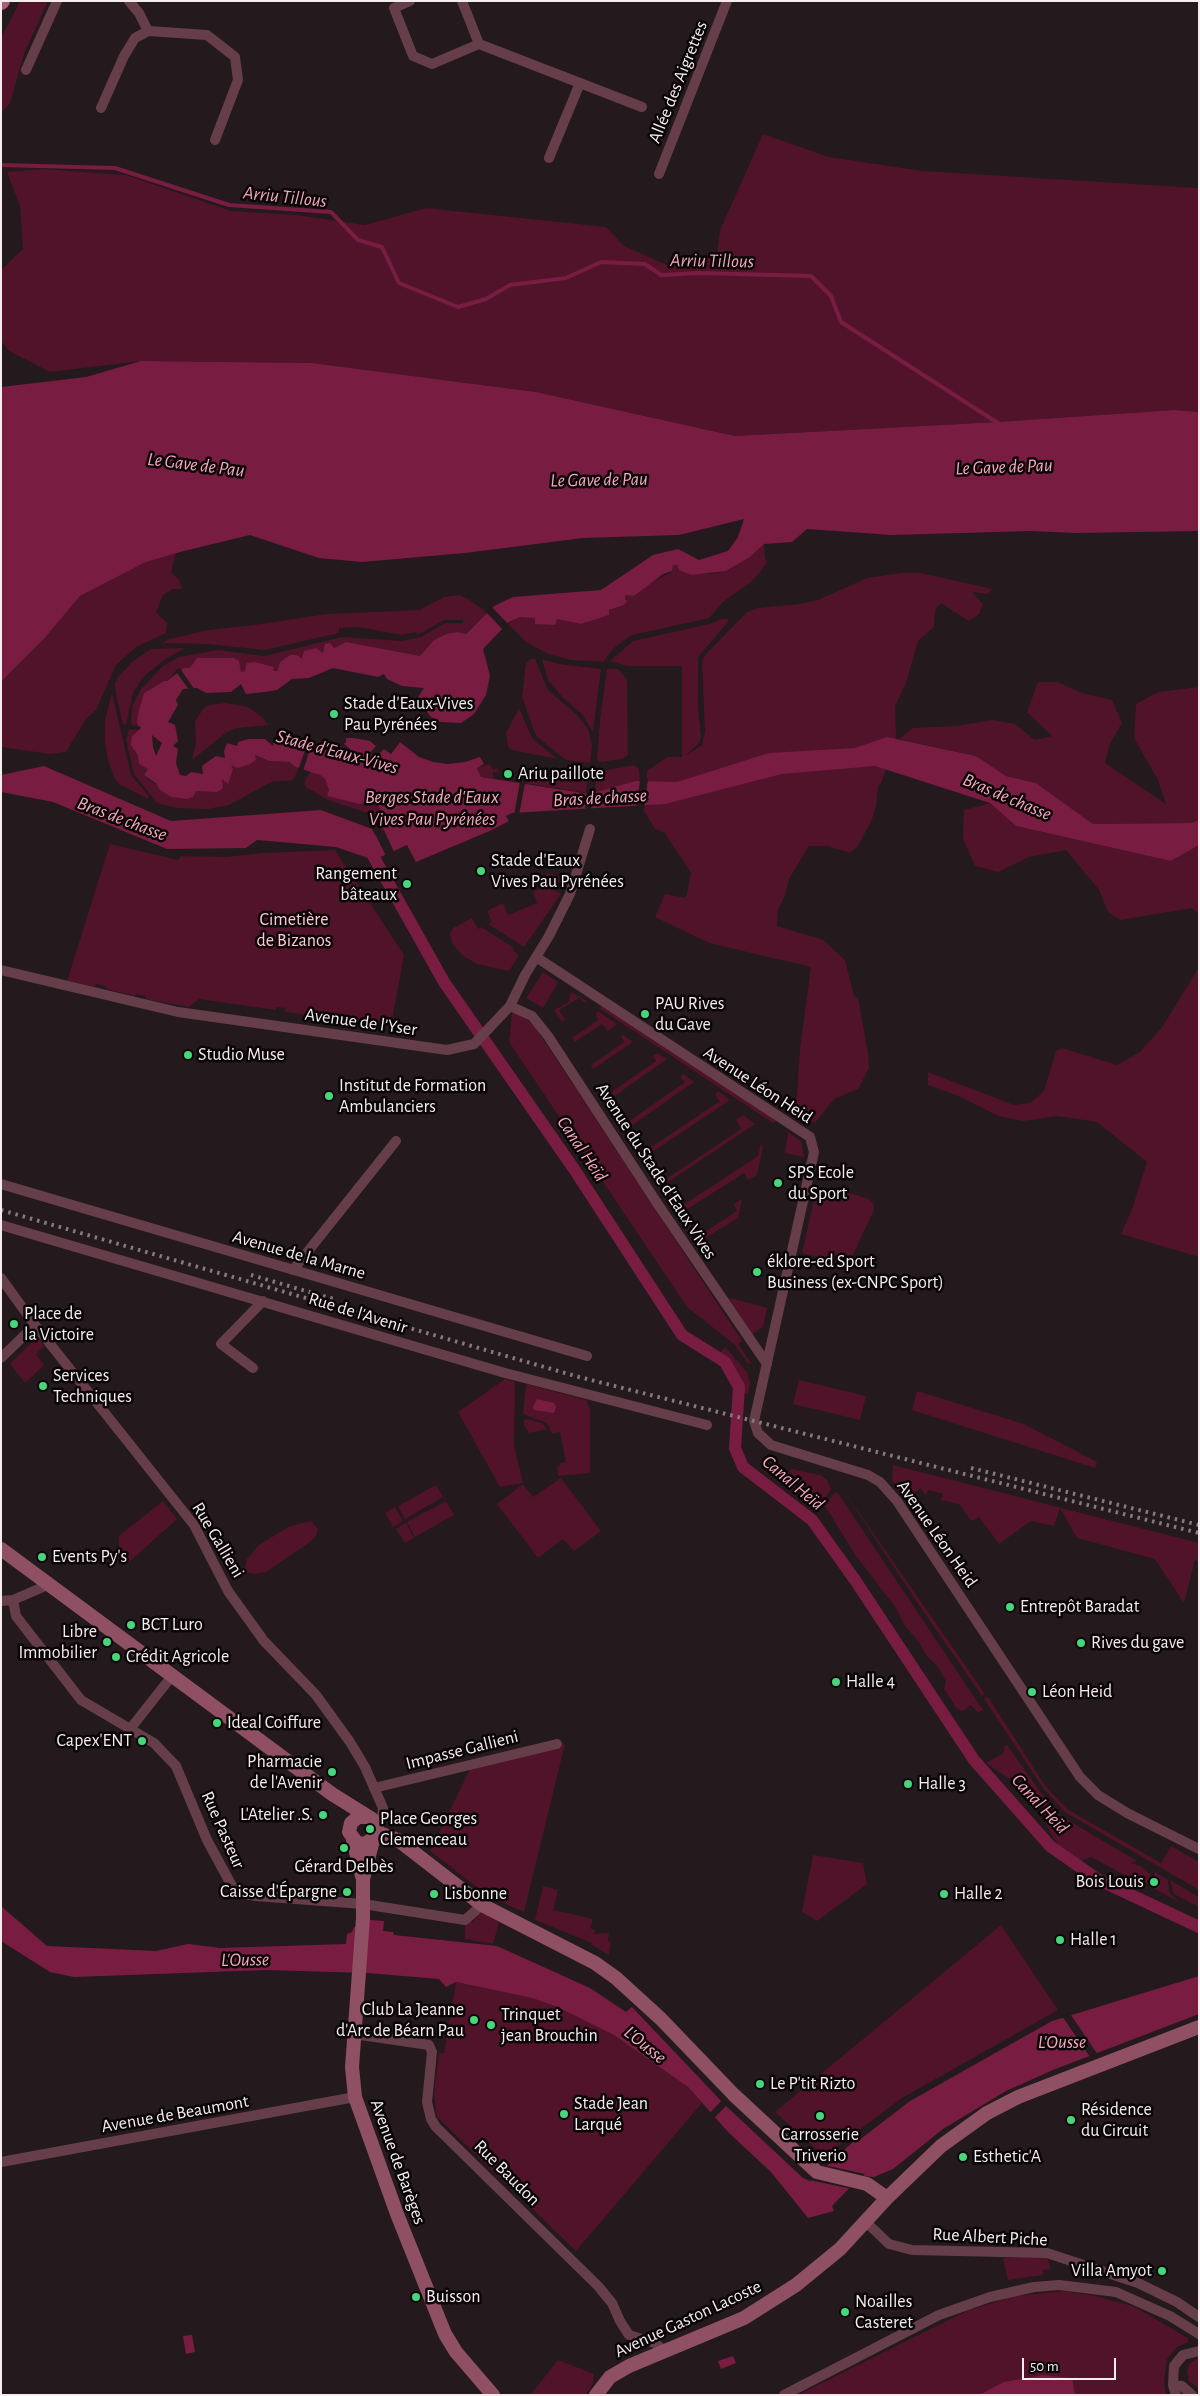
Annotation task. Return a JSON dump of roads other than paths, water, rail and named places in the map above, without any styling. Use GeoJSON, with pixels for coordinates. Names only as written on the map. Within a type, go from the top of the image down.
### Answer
{"type":"FeatureCollection","features":[{"type":"Feature","properties":{"kind":"main road"},"geometry":{"type":"LineString","coordinates":[[1,1549],[337,1798],[373,1829]]}},
{"type":"Feature","properties":{"kind":"main road"},"geometry":{"type":"LineString","coordinates":[[337,1798],[352,1833],[362,1880]]}},
{"type":"Feature","properties":{"kind":"main road"},"geometry":{"type":"LineString","coordinates":[[352,1833],[358,1817],[373,1829],[398,1840],[482,1905],[596,1963],[616,1978],[661,2019],[734,2095],[817,2172],[859,2182],[875,2189],[887,2198]]}},
{"type":"Feature","properties":{"kind":"main road"},"geometry":{"type":"LineString","coordinates":[[352,1833],[365,1844],[373,1829]]}},
{"type":"Feature","properties":{"kind":"main road"},"geometry":{"type":"LineString","coordinates":[[362,1880],[373,1829]]}},
{"type":"Feature","properties":{"kind":"main road","name":"Avenue de Barèges"},"geometry":{"type":"LineString","coordinates":[[362,1880],[363,1911],[360,1977],[352,2067],[355,2097],[400,2223],[445,2334],[456,2352],[492,2395]]}},
{"type":"Feature","properties":{"kind":"main road","name":"Avenue Gaston Lacoste"},"geometry":{"type":"LineString","coordinates":[[596,2395],[610,2377],[629,2366],[744,2318],[774,2300],[822,2265],[940,2146],[961,2130],[1000,2106],[1199,2028]]}},
{"type":"Feature","properties":{"kind":"street"},"geometry":{"type":"LineString","coordinates":[[26,70],[57,1]]}},
{"type":"Feature","properties":{"kind":"street"},"geometry":{"type":"LineString","coordinates":[[129,1],[140,13],[148,31]]}},
{"type":"Feature","properties":{"kind":"street"},"geometry":{"type":"LineString","coordinates":[[410,1],[394,8],[413,56],[432,64],[479,44],[642,107]]}},
{"type":"Feature","properties":{"kind":"street"},"geometry":{"type":"LineString","coordinates":[[462,1],[479,44]]}},
{"type":"Feature","properties":{"kind":"street","name":"Allée des Aigrettes"},"geometry":{"type":"LineString","coordinates":[[659,174],[728,1]]}},
{"type":"Feature","properties":{"kind":"street"},"geometry":{"type":"LineString","coordinates":[[101,108],[124,56],[135,38],[148,31],[207,35],[235,57],[238,80],[214,140]]}},
{"type":"Feature","properties":{"kind":"street"},"geometry":{"type":"LineString","coordinates":[[549,158],[580,83]]}},
{"type":"Feature","properties":{"kind":"street","name":"Avenue de l'Yser"},"geometry":{"type":"LineString","coordinates":[[1,970],[178,1012],[447,1050],[474,1044],[510,1006],[536,958],[570,894],[590,829]]}},
{"type":"Feature","properties":{"kind":"street","name":"Avenue Léon Heid"},"geometry":{"type":"LineString","coordinates":[[536,958],[810,1137],[814,1152],[754,1421],[755,1427],[762,1439],[770,1445],[868,1475],[880,1482],[898,1501],[1080,1777],[1098,1795],[1126,1813],[1199,1849]]}},
{"type":"Feature","properties":{"kind":"street","name":"Avenue du Stade d'Eaux Vives"},"geometry":{"type":"LineString","coordinates":[[510,1006],[532,1016],[548,1036],[659,1206],[767,1364]]}},
{"type":"Feature","properties":{"kind":"street"},"geometry":{"type":"LineString","coordinates":[[293,1270],[396,1141]]}},
{"type":"Feature","properties":{"kind":"street","name":"Avenue de la Marne"},"geometry":{"type":"LineString","coordinates":[[1,1184],[587,1356]]}},
{"type":"Feature","properties":{"kind":"street","name":"Rue de l'Avenir"},"geometry":{"type":"LineString","coordinates":[[1,1225],[505,1373],[707,1424]]}},
{"type":"Feature","properties":{"kind":"street","name":"Rue Gallieni"},"geometry":{"type":"LineString","coordinates":[[1,1278],[34,1325],[194,1525],[232,1597],[264,1641],[316,1695],[350,1742],[365,1767],[382,1808],[382,1816],[373,1829]]}},
{"type":"Feature","properties":{"kind":"street"},"geometry":{"type":"LineString","coordinates":[[253,1368],[229,1352],[221,1344],[263,1302]]}},
{"type":"Feature","properties":{"kind":"street"},"geometry":{"type":"LineString","coordinates":[[1,1358],[34,1325]]}},
{"type":"Feature","properties":{"kind":"street"},"geometry":{"type":"LineString","coordinates":[[1,1601],[13,1600],[50,1584]]}},
{"type":"Feature","properties":{"kind":"street","name":"Rue Pasteur"},"geometry":{"type":"LineString","coordinates":[[13,1600],[16,1616],[81,1700],[154,1743],[176,1766],[207,1840],[233,1888],[243,1894],[363,1911],[463,1919],[476,1912],[482,1905]]}},
{"type":"Feature","properties":{"kind":"street"},"geometry":{"type":"LineString","coordinates":[[130,1729],[172,1676]]}},
{"type":"Feature","properties":{"kind":"street","name":"Impasse Gallieni"},"geometry":{"type":"LineString","coordinates":[[374,1788],[557,1744]]}},
{"type":"Feature","properties":{"kind":"street","name":"Rue Baudon"},"geometry":{"type":"LineString","coordinates":[[354,2034],[429,2045],[432,2052],[427,2102],[431,2120],[436,2127],[598,2286],[612,2303],[629,2335],[655,2343],[665,2352]]}},
{"type":"Feature","properties":{"kind":"street","name":"Avenue de Beaumont"},"geometry":{"type":"LineString","coordinates":[[1,2162],[355,2097]]}},
{"type":"Feature","properties":{"kind":"street","name":"Rue Albert Piche"},"geometry":{"type":"LineString","coordinates":[[866,2222],[889,2244],[912,2250],[1047,2253],[1138,2283],[1177,2302],[1199,2317]]}},
{"type":"Feature","properties":{"kind":"street"},"geometry":{"type":"LineString","coordinates":[[784,2395],[939,2315],[990,2297],[1034,2287],[1059,2285],[1089,2287],[1116,2292],[1170,2316],[1199,2334]]}},
{"type":"Feature","properties":{"kind":"street"},"geometry":{"type":"LineString","coordinates":[[1192,2395],[1182,2386],[1174,2390],[1173,2371],[1177,2360],[1184,2355],[1198,2351]]}},
{"type":"Feature","properties":{"kind":"water"},"geometry":{"type":"Polygon","coordinates":[[[141,361],[312,363],[536,392],[735,436],[998,422],[1174,410],[1199,412],[1199,531],[1077,533],[1031,531],[892,535],[807,529],[792,542],[764,544],[750,557],[726,571],[691,575],[679,570],[677,565],[673,565],[672,571],[663,574],[634,596],[626,595],[625,599],[627,601],[624,605],[609,610],[609,615],[581,624],[557,619],[555,625],[535,624],[535,618],[520,617],[509,622],[483,649],[490,676],[486,695],[474,714],[461,723],[440,722],[431,717],[417,699],[424,688],[402,686],[387,679],[384,674],[378,677],[333,668],[309,678],[292,679],[277,690],[265,692],[246,694],[241,684],[231,692],[206,693],[197,688],[183,689],[176,700],[178,705],[168,722],[175,725],[178,741],[173,746],[178,749],[176,763],[180,775],[186,776],[191,772],[203,774],[202,766],[216,756],[225,758],[224,751],[227,743],[237,746],[238,742],[248,739],[265,739],[273,746],[274,739],[279,736],[318,751],[327,750],[336,743],[344,748],[341,750],[343,754],[351,750],[344,744],[346,738],[354,738],[370,741],[376,746],[370,753],[376,758],[384,749],[391,754],[400,742],[419,757],[433,762],[448,764],[465,762],[480,757],[484,764],[477,768],[481,777],[589,794],[636,781],[677,782],[769,753],[855,748],[887,737],[976,756],[1006,776],[1036,783],[1093,824],[1191,823],[1199,820],[1199,845],[1171,861],[1016,826],[990,803],[875,766],[782,774],[665,804],[512,813],[506,816],[509,821],[492,830],[416,862],[407,845],[374,860],[336,847],[257,840],[246,848],[167,849],[53,802],[1,792],[1,775],[44,766],[171,821],[321,810],[372,829],[375,835],[384,830],[378,818],[383,815],[375,799],[360,804],[327,796],[329,790],[325,779],[320,775],[296,767],[289,762],[269,761],[255,755],[256,760],[250,764],[238,768],[231,765],[233,769],[228,784],[222,779],[223,788],[217,792],[196,791],[193,797],[187,799],[171,797],[144,775],[148,769],[139,764],[138,756],[131,745],[132,736],[141,728],[137,723],[144,693],[167,681],[184,668],[190,668],[197,658],[234,658],[239,661],[241,672],[245,671],[247,663],[255,662],[274,667],[273,671],[277,671],[280,662],[290,655],[297,655],[302,659],[304,651],[316,648],[323,653],[325,644],[330,643],[334,648],[346,642],[420,656],[434,640],[446,634],[457,632],[466,634],[494,606],[513,597],[601,590],[653,555],[678,549],[699,560],[728,551],[738,537],[744,519],[679,535],[583,538],[465,553],[362,562],[319,558],[250,535],[146,562],[80,596],[43,640],[1,682],[1,387],[86,377],[141,361]],[[152,735],[156,756],[162,743],[152,735]]]}},
{"type":"Feature","properties":{"kind":"water"},"geometry":{"type":"Polygon","coordinates":[[[537,1399],[554,1403],[556,1407],[554,1413],[534,1410],[533,1407],[537,1399]]]}},
{"type":"Feature","properties":{"kind":"water","name":"L'Ousse"},"geometry":{"type":"Polygon","coordinates":[[[1,1906],[47,1946],[156,1951],[188,1944],[220,1948],[346,1944],[347,1934],[352,1932],[354,1927],[357,1927],[358,1919],[384,1921],[383,1931],[393,1932],[394,1935],[497,1946],[590,1988],[626,2012],[632,2007],[725,2105],[803,2178],[810,2181],[854,2141],[858,2141],[910,2101],[1052,2021],[1199,1976],[1199,2014],[1053,2070],[1006,2091],[943,2129],[893,2169],[874,2177],[861,2176],[832,2206],[834,2211],[808,2218],[771,2172],[729,2133],[688,2087],[614,2035],[555,2006],[532,1998],[456,1982],[446,1987],[439,1979],[367,1973],[266,1970],[74,1977],[50,1972],[1,1941],[1,1906]]]}},
{"type":"Feature","properties":{"kind":"water"},"geometry":{"type":"Polygon","coordinates":[[[192,2335],[195,2352],[186,2354],[183,2336],[192,2335]]]}},
{"type":"Feature","properties":{"kind":"water"},"geometry":{"type":"Polygon","coordinates":[[[733,2356],[736,2363],[721,2369],[718,2361],[733,2356]]]}},
{"type":"Feature","properties":{"kind":"water"},"geometry":{"type":"Polygon","coordinates":[[[1043,2375],[1072,2378],[1075,2395],[979,2395],[1004,2382],[1043,2375]]]}},
{"type":"Feature","properties":{"kind":"waterway","name":"Arriu Tillous"},"geometry":{"type":"LineString","coordinates":[[1,165],[115,168],[229,205],[331,212],[358,240],[382,247],[399,283],[458,307],[486,299],[510,285],[566,278],[601,262],[645,264],[661,275],[699,273],[811,276],[831,296],[841,322],[1001,425]]}},
{"type":"Feature","properties":{"kind":"waterway","name":"Canal Heïd"},"geometry":{"type":"LineString","coordinates":[[367,845],[444,982],[574,1169],[682,1335],[725,1362],[739,1387],[735,1448],[743,1467],[812,1520],[855,1580],[974,1760],[1050,1846],[1097,1879],[1199,1927]]}},
{"type":"Feature","properties":{"kind":"railway"},"geometry":{"type":"LineString","coordinates":[[1,1210],[579,1377],[1199,1533]]}},
{"type":"Feature","properties":{"kind":"railway"},"geometry":{"type":"LineString","coordinates":[[251,1275],[337,1300]]}},
{"type":"Feature","properties":{"kind":"railway"},"geometry":{"type":"LineString","coordinates":[[971,1468],[1199,1525]]}},
{"type":"Feature","properties":{"kind":"place","name":"Stade d'Eaux-Vives Pau Pyrénées"},"geometry":{"type":"Point","coordinates":[334,714]}},
{"type":"Feature","properties":{"kind":"place","name":"Ariu paillote"},"geometry":{"type":"Point","coordinates":[508,774]}},
{"type":"Feature","properties":{"kind":"place","name":"Stade d'Eaux Vives Pau Pyrénées"},"geometry":{"type":"Point","coordinates":[481,871]}},
{"type":"Feature","properties":{"kind":"place","name":"Rangement bâteaux"},"geometry":{"type":"Point","coordinates":[407,884]}},
{"type":"Feature","properties":{"kind":"place","name":"PAU Rives du Gave"},"geometry":{"type":"Point","coordinates":[645,1014]}},
{"type":"Feature","properties":{"kind":"place","name":"Studio Muse"},"geometry":{"type":"Point","coordinates":[188,1055]}},
{"type":"Feature","properties":{"kind":"place","name":"Institut de Formation Ambulanciers"},"geometry":{"type":"Point","coordinates":[329,1096]}},
{"type":"Feature","properties":{"kind":"place","name":"SPS Ecole du Sport"},"geometry":{"type":"Point","coordinates":[778,1183]}},
{"type":"Feature","properties":{"kind":"place","name":"éklore-ed Sport Business (ex-CNPC Sport)"},"geometry":{"type":"Point","coordinates":[757,1272]}},
{"type":"Feature","properties":{"kind":"place","name":"Place de la Victoire"},"geometry":{"type":"Point","coordinates":[14,1324]}},
{"type":"Feature","properties":{"kind":"place","name":"Services Techniques"},"geometry":{"type":"Point","coordinates":[43,1386]}},
{"type":"Feature","properties":{"kind":"place","name":"Events Py's"},"geometry":{"type":"Point","coordinates":[42,1557]}},
{"type":"Feature","properties":{"kind":"place","name":"Entrepôt Baradat"},"geometry":{"type":"Point","coordinates":[1010,1607]}},
{"type":"Feature","properties":{"kind":"place","name":"BCT Luro"},"geometry":{"type":"Point","coordinates":[131,1625]}},
{"type":"Feature","properties":{"kind":"place","name":"Libre Immobilier"},"geometry":{"type":"Point","coordinates":[107,1642]}},
{"type":"Feature","properties":{"kind":"place","name":"Rives du gave"},"geometry":{"type":"Point","coordinates":[1081,1643]}},
{"type":"Feature","properties":{"kind":"place","name":"Crédit Agricole"},"geometry":{"type":"Point","coordinates":[116,1657]}},
{"type":"Feature","properties":{"kind":"place","name":"Halle 4"},"geometry":{"type":"Point","coordinates":[836,1682]}},
{"type":"Feature","properties":{"kind":"place","name":"Léon Heid"},"geometry":{"type":"Point","coordinates":[1032,1692]}},
{"type":"Feature","properties":{"kind":"place","name":"Ideal Coiffure"},"geometry":{"type":"Point","coordinates":[217,1723]}},
{"type":"Feature","properties":{"kind":"place","name":"Capex'ENT"},"geometry":{"type":"Point","coordinates":[142,1741]}},
{"type":"Feature","properties":{"kind":"place","name":"Pharmacie de l'Avenir"},"geometry":{"type":"Point","coordinates":[332,1772]}},
{"type":"Feature","properties":{"kind":"place","name":"Halle 3"},"geometry":{"type":"Point","coordinates":[908,1784]}},
{"type":"Feature","properties":{"kind":"place","name":"L'Atelier .S."},"geometry":{"type":"Point","coordinates":[323,1815]}},
{"type":"Feature","properties":{"kind":"place","name":"Place Georges Clemenceau"},"geometry":{"type":"Point","coordinates":[370,1829]}},
{"type":"Feature","properties":{"kind":"place","name":"Gérard Delbès"},"geometry":{"type":"Point","coordinates":[344,1848]}},
{"type":"Feature","properties":{"kind":"place","name":"Bois Louis"},"geometry":{"type":"Point","coordinates":[1154,1882]}},
{"type":"Feature","properties":{"kind":"place","name":"Caisse d'Épargne"},"geometry":{"type":"Point","coordinates":[347,1892]}},
{"type":"Feature","properties":{"kind":"place","name":"Lisbonne"},"geometry":{"type":"Point","coordinates":[434,1894]}},
{"type":"Feature","properties":{"kind":"place","name":"Halle 2"},"geometry":{"type":"Point","coordinates":[944,1894]}},
{"type":"Feature","properties":{"kind":"place","name":"Halle 1"},"geometry":{"type":"Point","coordinates":[1060,1940]}},
{"type":"Feature","properties":{"kind":"place","name":"Club La Jeanne d'Arc de Béarn Pau"},"geometry":{"type":"Point","coordinates":[474,2020]}},
{"type":"Feature","properties":{"kind":"place","name":"Trinquet jean Brouchin"},"geometry":{"type":"Point","coordinates":[491,2025]}},
{"type":"Feature","properties":{"kind":"place","name":"Le P'tit Rizto"},"geometry":{"type":"Point","coordinates":[760,2084]}},
{"type":"Feature","properties":{"kind":"place","name":"Stade Jean Larqué"},"geometry":{"type":"Point","coordinates":[564,2114]}},
{"type":"Feature","properties":{"kind":"place","name":"Carrosserie Triverio"},"geometry":{"type":"Point","coordinates":[820,2116]}},
{"type":"Feature","properties":{"kind":"place","name":"Résidence du Circuit"},"geometry":{"type":"Point","coordinates":[1071,2120]}},
{"type":"Feature","properties":{"kind":"place","name":"Esthetic'A"},"geometry":{"type":"Point","coordinates":[963,2157]}},
{"type":"Feature","properties":{"kind":"place","name":"Villa Amyot"},"geometry":{"type":"Point","coordinates":[1162,2271]}},
{"type":"Feature","properties":{"kind":"place","name":"Buisson"},"geometry":{"type":"Point","coordinates":[416,2297]}},
{"type":"Feature","properties":{"kind":"place","name":"Noailles Casteret"},"geometry":{"type":"Point","coordinates":[845,2312]}},
{"type":"Feature","properties":{"kind":"water label","name":"Le Gave de Pau"},"geometry":{"type":"Point","coordinates":[196,465]}},
{"type":"Feature","properties":{"kind":"water label","name":"Le Gave de Pau"},"geometry":{"type":"Point","coordinates":[1004,467]}},
{"type":"Feature","properties":{"kind":"water label","name":"Le Gave de Pau"},"geometry":{"type":"Point","coordinates":[599,480]}},
{"type":"Feature","properties":{"kind":"water label","name":"Stade d'Eaux-Vives"},"geometry":{"type":"Point","coordinates":[337,752]}},
{"type":"Feature","properties":{"kind":"water label","name":"Bras de chasse"},"geometry":{"type":"Point","coordinates":[1007,797]}},
{"type":"Feature","properties":{"kind":"water label","name":"Bras de chasse"},"geometry":{"type":"Point","coordinates":[600,798]}},
{"type":"Feature","properties":{"kind":"water label","name":"Berges Stade d'Eaux Vives Pau Pyrénées"},"geometry":{"type":"Point","coordinates":[432,808]}},
{"type":"Feature","properties":{"kind":"water label","name":"Bras de chasse"},"geometry":{"type":"Point","coordinates":[122,819]}},
{"type":"Feature","properties":{"kind":"park label","name":"Cimetière de Bizanos"},"geometry":{"type":"Point","coordinates":[294,930]}}]}
